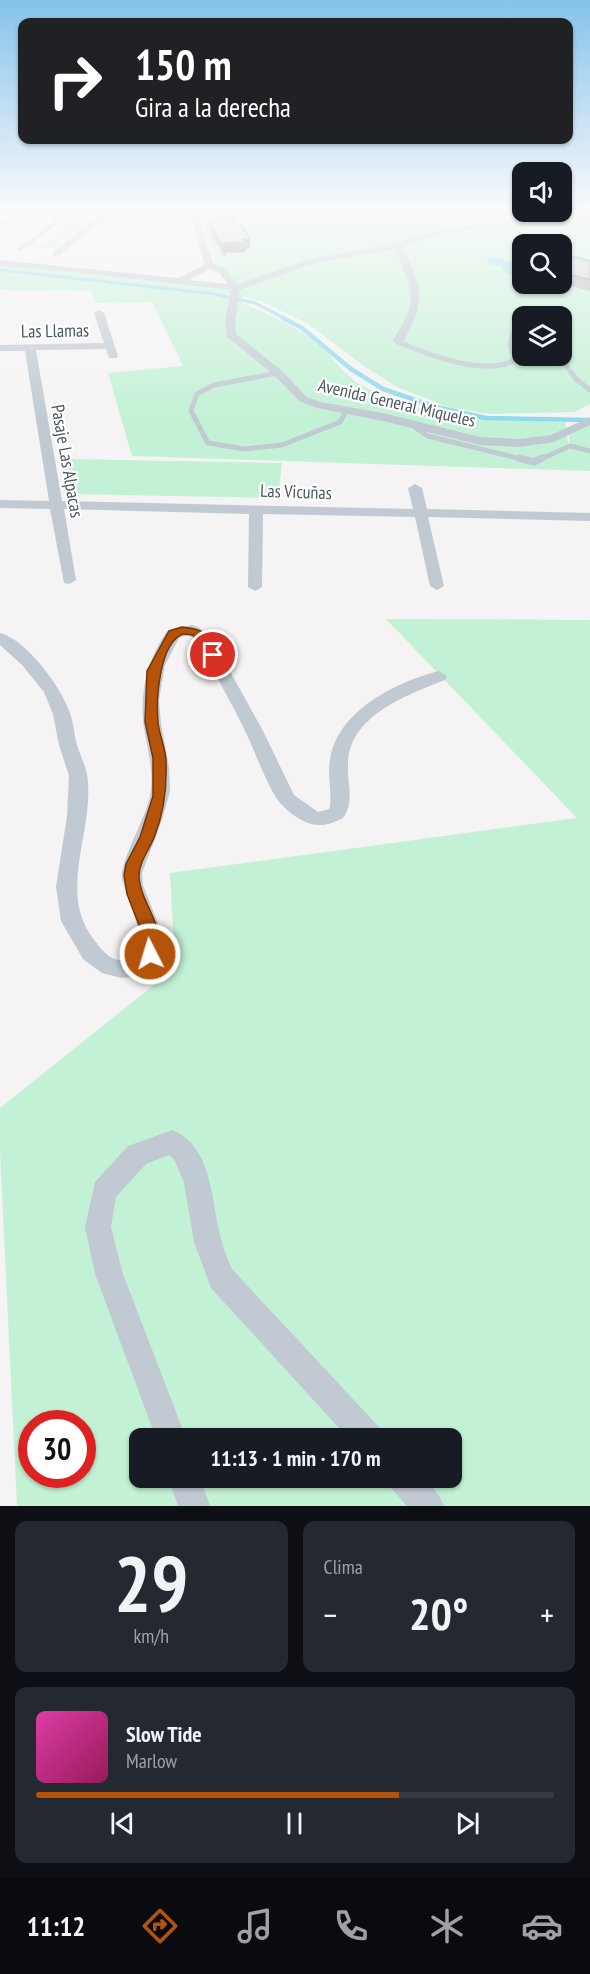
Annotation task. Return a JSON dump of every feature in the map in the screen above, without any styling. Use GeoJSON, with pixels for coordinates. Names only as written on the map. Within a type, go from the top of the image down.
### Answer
{"type":"FeatureCollection","features":[{"type":"Feature","properties":{"kind":"street"},"geometry":{"type":"LineString","coordinates":[[163,278],[236,288],[264,278]]}},
{"type":"Feature","properties":{"kind":"street"},"geometry":{"type":"LineString","coordinates":[[228,278],[236,288]]}},
{"type":"Feature","properties":{"kind":"street"},"geometry":{"type":"LineString","coordinates":[[398,342],[405,324],[414,311],[416,297],[411,278]]}},
{"type":"Feature","properties":{"kind":"street","name":"Avenida General Miqueles"},"geometry":{"type":"LineString","coordinates":[[236,288],[230,321],[231,335],[278,373],[303,399],[317,405],[347,409],[480,441],[519,443],[554,438],[584,424]]}},
{"type":"Feature","properties":{"kind":"street","name":"Las Llamas"},"geometry":{"type":"LineString","coordinates":[[0,348],[111,351],[99,313]]}},
{"type":"Feature","properties":{"kind":"street","name":"Pasaje Las Alpacas"},"geometry":{"type":"LineString","coordinates":[[30,348],[69,580]]}},
{"type":"Feature","properties":{"kind":"street"},"geometry":{"type":"LineString","coordinates":[[415,488],[437,586]]}},
{"type":"Feature","properties":{"kind":"street","name":"Las Vicuñas"},"geometry":{"type":"LineString","coordinates":[[0,504],[256,508],[589,518],[586,508],[590,503]]}},
{"type":"Feature","properties":{"kind":"street"},"geometry":{"type":"LineString","coordinates":[[255,587],[256,508]]}},
{"type":"Feature","properties":{"kind":"street"},"geometry":{"type":"LineString","coordinates":[[0,638],[30,663],[49,687],[62,713],[79,780],[77,817],[69,864],[68,909],[76,931],[103,964],[125,970],[136,967],[150,954],[152,940],[135,894],[132,875],[160,796],[159,758],[151,722],[151,686],[153,671],[173,634],[192,630],[204,639],[254,731],[287,799],[313,818],[322,819],[337,813],[341,794],[339,758],[345,739],[354,726],[385,701],[439,676]]}},
{"type":"Feature","properties":{"kind":"street"},"geometry":{"type":"LineString","coordinates":[[167,1428],[109,1274],[98,1227],[104,1191],[137,1155],[172,1142],[185,1153],[197,1183],[208,1242],[221,1278],[359,1428]]}},
{"type":"Feature","properties":{"kind":"street"},"geometry":{"type":"LineString","coordinates":[[188,1488],[194,1506]]}},
{"type":"Feature","properties":{"kind":"street"},"geometry":{"type":"LineString","coordinates":[[412,1488],[428,1506]]}},
{"type":"Feature","properties":{"kind":"lane"},"geometry":{"type":"LineString","coordinates":[[398,342],[446,362],[469,365],[512,363]]}},
{"type":"Feature","properties":{"kind":"lane"},"geometry":{"type":"LineString","coordinates":[[566,366],[576,379],[590,390]]}},
{"type":"Feature","properties":{"kind":"lane"},"geometry":{"type":"LineString","coordinates":[[278,373],[214,385],[196,394],[191,411],[208,443],[244,449],[282,445],[340,422],[347,409]]}},
{"type":"Feature","properties":{"kind":"lane"},"geometry":{"type":"LineString","coordinates":[[410,424],[428,436],[534,462],[570,446],[590,451]]}},
{"type":"Feature","properties":{"kind":"green space"},"geometry":{"type":"Polygon","coordinates":[[[0,278],[174,280],[243,290],[231,278],[512,278],[512,294],[572,294],[572,278],[590,278],[590,404],[574,412],[490,414],[448,407],[397,387],[365,367],[307,323],[261,301],[243,297],[242,303],[306,335],[325,350],[356,382],[385,397],[460,416],[565,422],[570,453],[569,435],[590,424],[590,471],[132,456],[108,373],[183,366],[152,302],[95,303],[92,291],[0,290],[0,278]]]}},
{"type":"Feature","properties":{"kind":"green space"},"geometry":{"type":"Polygon","coordinates":[[[65,459],[282,463],[278,498],[69,494],[65,459]]]}},
{"type":"Feature","properties":{"kind":"green space"},"geometry":{"type":"Polygon","coordinates":[[[386,619],[590,620],[590,1506],[17,1506],[0,1152],[0,1108],[175,968],[170,873],[577,818],[386,619]]]}},
{"type":"Feature","properties":{"kind":"waterway"},"geometry":{"type":"LineString","coordinates":[[74,278],[215,294],[255,303],[286,319]]}},
{"type":"Feature","properties":{"kind":"waterway"},"geometry":{"type":"LineString","coordinates":[[283,318],[302,328],[351,369],[383,389],[436,407],[486,418],[590,420]]}},
{"type":"Feature","properties":{"kind":"route"},"geometry":{"type":"LineString","coordinates":[[150,954],[152,940],[150,930],[135,894],[132,875],[160,796],[159,758],[151,722],[153,671],[163,648],[173,634],[182,630],[192,630],[201,635],[213,655]]}}]}
